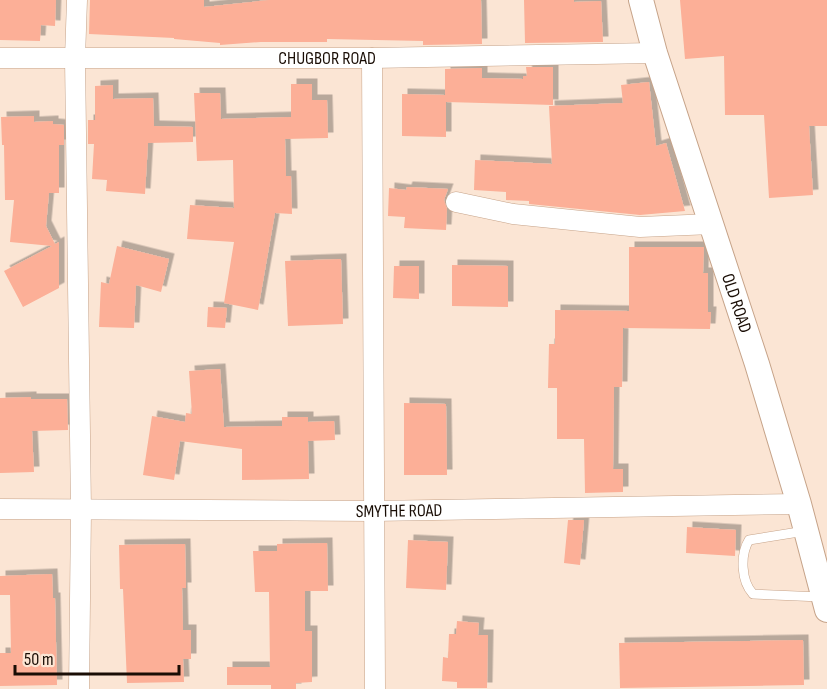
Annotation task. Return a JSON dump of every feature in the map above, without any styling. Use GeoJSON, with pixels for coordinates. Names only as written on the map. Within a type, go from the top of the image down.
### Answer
{"type":"FeatureCollection","features":[{"type":"Feature","properties":{"kind":"street"},"geometry":{"type":"LineString","coordinates":[[77,0],[75,58],[81,510],[79,689]]}},
{"type":"Feature","properties":{"kind":"street","name":"OLD ROAD"},"geometry":{"type":"LineString","coordinates":[[641,0],[655,53],[712,224],[799,504],[825,604]]}},
{"type":"Feature","properties":{"kind":"street","name":"CHUGBOR ROAD"},"geometry":{"type":"LineString","coordinates":[[0,58],[372,58],[655,53]]}},
{"type":"Feature","properties":{"kind":"street"},"geometry":{"type":"LineString","coordinates":[[372,58],[375,689]]}},
{"type":"Feature","properties":{"kind":"street"},"geometry":{"type":"LineString","coordinates":[[456,202],[513,214],[640,227],[712,224]]}},
{"type":"Feature","properties":{"kind":"street","name":"SMYTHE ROAD"},"geometry":{"type":"LineString","coordinates":[[0,509],[373,511],[799,504]]}},
{"type":"Feature","properties":{"kind":"lane"},"geometry":{"type":"LineString","coordinates":[[807,531],[749,540],[742,550],[746,586],[753,594],[825,604]]}},
{"type":"Feature","properties":{"kind":"building"},"geometry":{"type":"Polygon","coordinates":[[[0,0],[56,0],[55,26],[41,25],[40,41],[0,40],[0,0]]]}},
{"type":"Feature","properties":{"kind":"building"},"geometry":{"type":"Polygon","coordinates":[[[90,0],[204,0],[204,7],[269,0],[481,0],[482,44],[423,45],[423,41],[327,39],[327,42],[261,42],[220,45],[220,43],[174,38],[89,34],[90,0]]]}},
{"type":"Feature","properties":{"kind":"building"},"geometry":{"type":"Polygon","coordinates":[[[524,0],[601,1],[603,42],[525,43],[524,0]]]}},
{"type":"Feature","properties":{"kind":"building"},"geometry":{"type":"Polygon","coordinates":[[[680,0],[827,0],[827,126],[809,126],[813,195],[769,198],[764,115],[725,115],[724,56],[685,59],[680,0]]]}},
{"type":"Feature","properties":{"kind":"building"},"geometry":{"type":"Polygon","coordinates":[[[526,67],[553,67],[553,105],[446,102],[446,137],[402,136],[402,94],[445,95],[445,69],[482,68],[482,78],[523,79],[523,76],[527,76],[526,67]]]}},
{"type":"Feature","properties":{"kind":"building"},"geometry":{"type":"Polygon","coordinates":[[[649,82],[656,146],[666,143],[685,211],[640,215],[529,204],[529,201],[506,200],[506,192],[474,190],[475,160],[552,164],[549,106],[623,103],[621,85],[649,82]]]}},
{"type":"Feature","properties":{"kind":"building"},"geometry":{"type":"Polygon","coordinates":[[[291,84],[312,84],[312,100],[327,100],[328,138],[285,139],[286,176],[291,176],[292,214],[275,213],[258,310],[224,303],[234,242],[187,239],[190,205],[234,208],[233,160],[197,161],[194,93],[220,93],[221,119],[291,117],[291,84]]]}},
{"type":"Feature","properties":{"kind":"building"},"geometry":{"type":"Polygon","coordinates":[[[113,85],[113,99],[153,98],[154,126],[193,127],[193,142],[148,143],[145,194],[106,191],[107,180],[92,179],[94,144],[88,144],[88,120],[95,120],[95,86],[113,85]]]}},
{"type":"Feature","properties":{"kind":"building"},"geometry":{"type":"Polygon","coordinates":[[[34,116],[34,122],[53,121],[53,124],[64,125],[64,145],[59,145],[59,193],[49,193],[46,226],[55,244],[59,242],[59,288],[23,307],[4,271],[52,246],[10,242],[14,200],[5,200],[1,117],[34,116]]]}},
{"type":"Feature","properties":{"kind":"building"},"geometry":{"type":"Polygon","coordinates":[[[407,187],[448,189],[444,200],[447,209],[446,230],[404,228],[405,217],[388,216],[389,188],[406,190],[407,187]]]}},
{"type":"Feature","properties":{"kind":"building"},"geometry":{"type":"Polygon","coordinates":[[[117,246],[169,259],[161,292],[136,285],[134,328],[99,327],[101,282],[109,284],[117,246]]]}},
{"type":"Feature","properties":{"kind":"building"},"geometry":{"type":"Polygon","coordinates":[[[629,247],[704,247],[703,273],[708,273],[710,329],[623,328],[622,387],[614,387],[613,469],[623,469],[623,492],[585,493],[584,439],[557,439],[557,388],[548,388],[549,344],[555,344],[555,310],[629,311],[629,247]]]}},
{"type":"Feature","properties":{"kind":"building"},"geometry":{"type":"Polygon","coordinates":[[[341,259],[343,324],[288,326],[285,261],[341,259]]]}},
{"type":"Feature","properties":{"kind":"building"},"geometry":{"type":"Polygon","coordinates":[[[452,265],[508,266],[508,307],[452,306],[452,265]]]}},
{"type":"Feature","properties":{"kind":"building"},"geometry":{"type":"Polygon","coordinates":[[[394,266],[419,266],[419,299],[393,298],[394,266]]]}},
{"type":"Feature","properties":{"kind":"building"},"geometry":{"type":"Polygon","coordinates":[[[208,307],[227,308],[225,328],[207,327],[208,307]]]}},
{"type":"Feature","properties":{"kind":"building"},"geometry":{"type":"Polygon","coordinates":[[[220,369],[224,427],[282,426],[282,417],[308,417],[308,422],[334,421],[335,440],[308,441],[309,479],[242,480],[242,449],[180,441],[174,480],[143,475],[152,416],[185,422],[186,413],[192,414],[189,371],[220,369]]]}},
{"type":"Feature","properties":{"kind":"building"},"geometry":{"type":"Polygon","coordinates":[[[31,397],[31,399],[67,399],[68,430],[32,431],[34,472],[0,473],[0,398],[31,397]]]}},
{"type":"Feature","properties":{"kind":"building"},"geometry":{"type":"Polygon","coordinates":[[[404,403],[446,404],[447,475],[404,475],[404,403]]]}},
{"type":"Feature","properties":{"kind":"building"},"geometry":{"type":"Polygon","coordinates":[[[568,520],[584,520],[580,565],[564,563],[568,520]]]}},
{"type":"Feature","properties":{"kind":"building"},"geometry":{"type":"Polygon","coordinates":[[[687,527],[736,530],[735,556],[686,553],[687,527]]]}},
{"type":"Feature","properties":{"kind":"building"},"geometry":{"type":"Polygon","coordinates":[[[408,540],[448,542],[446,590],[406,588],[408,540]]]}},
{"type":"Feature","properties":{"kind":"building"},"geometry":{"type":"Polygon","coordinates":[[[327,543],[328,591],[305,591],[305,631],[312,631],[312,682],[296,683],[296,689],[271,689],[271,685],[227,685],[227,667],[270,667],[269,592],[255,592],[253,551],[277,551],[277,544],[327,543]]]}},
{"type":"Feature","properties":{"kind":"building"},"geometry":{"type":"Polygon","coordinates":[[[185,544],[186,588],[182,588],[183,630],[191,630],[191,659],[183,659],[184,682],[127,683],[119,545],[185,544]]]}},
{"type":"Feature","properties":{"kind":"building"},"geometry":{"type":"Polygon","coordinates":[[[52,574],[53,598],[55,598],[57,685],[0,686],[0,653],[11,653],[10,595],[0,595],[0,576],[52,574]]]}},
{"type":"Feature","properties":{"kind":"building"},"geometry":{"type":"Polygon","coordinates":[[[457,621],[479,623],[478,635],[488,635],[487,688],[457,688],[457,682],[442,681],[443,657],[448,658],[449,634],[456,634],[457,621]]]}},
{"type":"Feature","properties":{"kind":"building"},"geometry":{"type":"Polygon","coordinates":[[[803,640],[804,685],[620,688],[619,643],[803,640]]]}}]}
